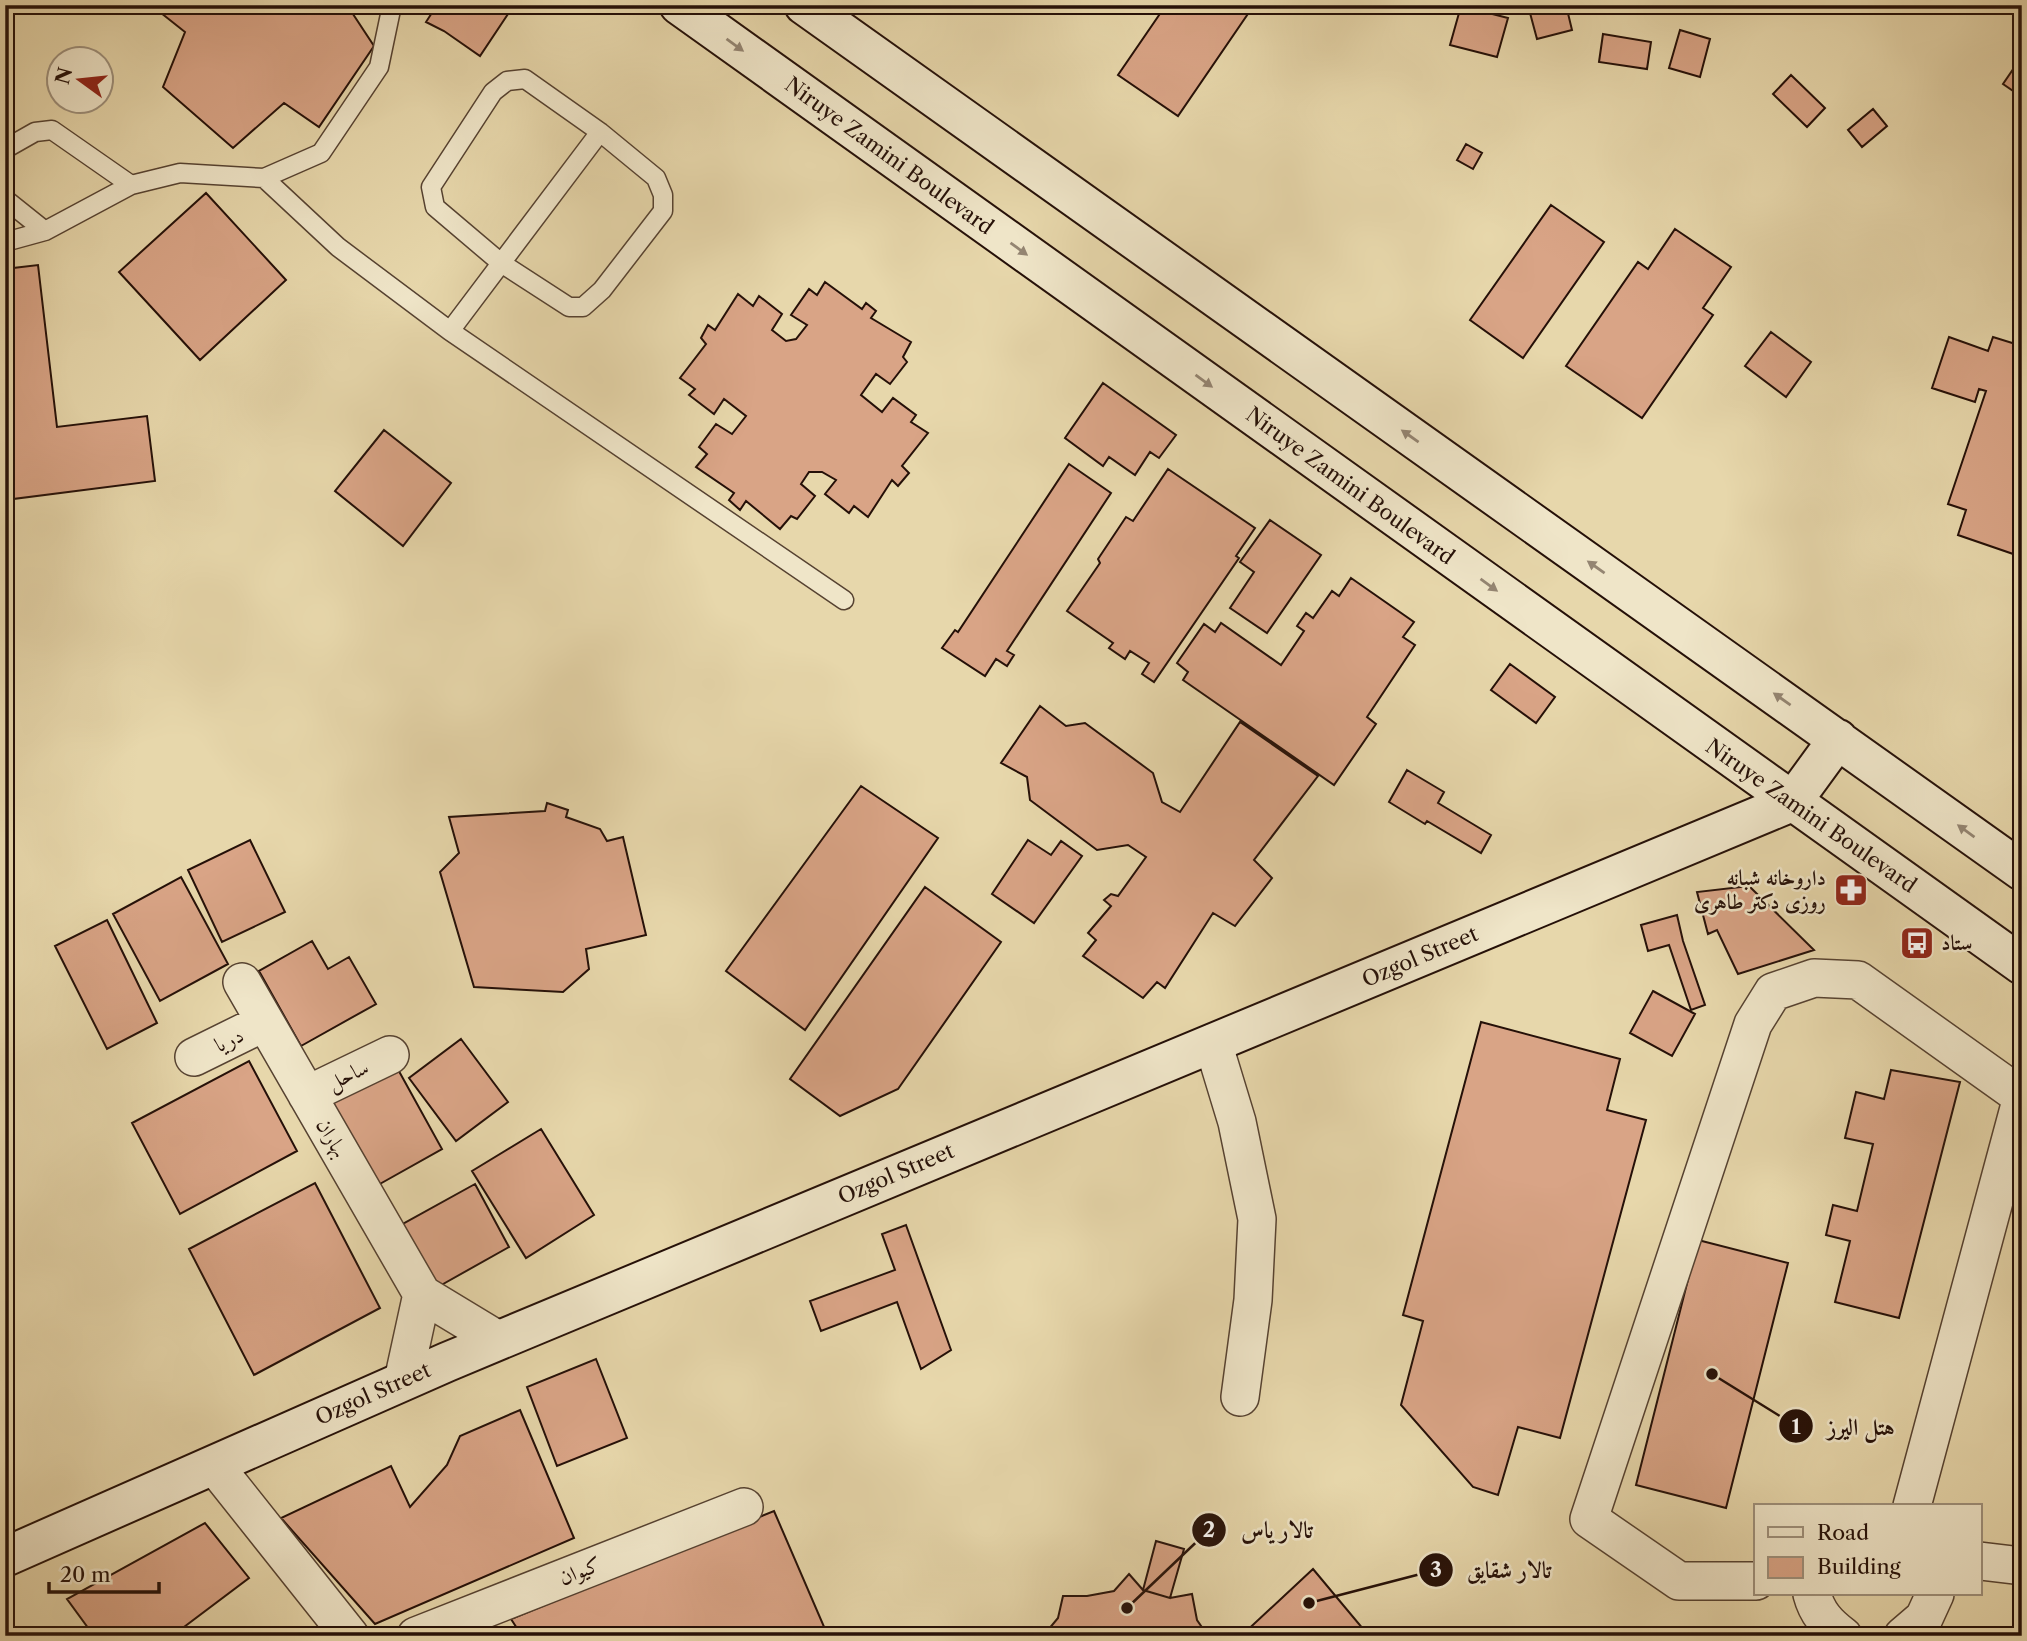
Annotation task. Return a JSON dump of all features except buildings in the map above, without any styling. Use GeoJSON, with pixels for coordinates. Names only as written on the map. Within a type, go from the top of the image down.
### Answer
{"type":"FeatureCollection","features":[{"type":"Feature","properties":{"kind":"main road","name":"Niruye Zamini Boulevard"},"geometry":{"type":"LineString","coordinates":[[680,5],[2022,965]]}},
{"type":"Feature","properties":{"kind":"main road"},"geometry":{"type":"LineString","coordinates":[[804,5],[2022,871]]}},
{"type":"Feature","properties":{"kind":"main road"},"geometry":{"type":"LineString","coordinates":[[1792,802],[1838,739]]}},
{"type":"Feature","properties":{"kind":"main road","name":"Ozgol Street"},"geometry":{"type":"LineString","coordinates":[[5,1558],[498,1340],[1792,802]]}},
{"type":"Feature","properties":{"kind":"street"},"geometry":{"type":"LineString","coordinates":[[1754,1581],[1679,1581],[1589,1519],[1753,1024],[1773,992],[1814,978],[1858,980],[2022,1097],[1913,1504]]}},
{"type":"Feature","properties":{"kind":"street","name":"بهاران"},"geometry":{"type":"LineString","coordinates":[[242,982],[422,1294]]}},
{"type":"Feature","properties":{"kind":"street","name":"دریا"},"geometry":{"type":"LineString","coordinates":[[194,1057],[265,1022]]}},
{"type":"Feature","properties":{"kind":"street"},"geometry":{"type":"LineString","coordinates":[[1213,1043],[1237,1122],[1257,1219],[1253,1300],[1240,1397]]}},
{"type":"Feature","properties":{"kind":"street","name":"ساحل"},"geometry":{"type":"LineString","coordinates":[[307,1095],[390,1055]]}},
{"type":"Feature","properties":{"kind":"street"},"geometry":{"type":"LineString","coordinates":[[403,1381],[422,1294],[498,1340]]}},
{"type":"Feature","properties":{"kind":"street"},"geometry":{"type":"LineString","coordinates":[[214,1465],[350,1636]]}},
{"type":"Feature","properties":{"kind":"street","name":"کیوان"},"geometry":{"type":"LineString","coordinates":[[416,1636],[744,1507]]}},
{"type":"Feature","properties":{"kind":"street"},"geometry":{"type":"LineString","coordinates":[[1982,1561],[2022,1566]]}},
{"type":"Feature","properties":{"kind":"street"},"geometry":{"type":"LineString","coordinates":[[1813,1596],[1816,1607],[1828,1625],[1843,1636]]}},
{"type":"Feature","properties":{"kind":"street"},"geometry":{"type":"LineString","coordinates":[[1903,1636],[1924,1618],[1934,1596]]}},
{"type":"Feature","properties":{"kind":"lane"},"geometry":{"type":"LineString","coordinates":[[5,242],[45,231],[131,185],[180,173],[264,178],[321,153],[379,67],[391,5]]}},
{"type":"Feature","properties":{"kind":"lane"},"geometry":{"type":"LineString","coordinates":[[525,79],[600,132],[656,178],[663,195],[663,211],[602,290],[583,307],[569,307],[501,262],[435,207],[431,187],[493,92],[507,80],[525,79]]}},
{"type":"Feature","properties":{"kind":"lane"},"geometry":{"type":"LineString","coordinates":[[5,149],[35,132],[52,130],[131,185]]}},
{"type":"Feature","properties":{"kind":"lane"},"geometry":{"type":"LineString","coordinates":[[450,331],[600,132]]}},
{"type":"Feature","properties":{"kind":"lane"},"geometry":{"type":"LineString","coordinates":[[264,178],[338,247],[450,331],[844,600]]}},
{"type":"Feature","properties":{"kind":"lane"},"geometry":{"type":"LineString","coordinates":[[5,199],[45,231]]}},
{"type":"Feature","properties":{"kind":"place","name":"داروخانه شبانه روزی دکتر طاهری"},"geometry":{"type":"Point","coordinates":[1851,890]}},
{"type":"Feature","properties":{"kind":"place","name":"ستاد"},"geometry":{"type":"Point","coordinates":[1917,943]}},
{"type":"Feature","properties":{"kind":"place","name":"هتل الیرز"},"geometry":{"type":"Point","coordinates":[1712,1374]}},
{"type":"Feature","properties":{"kind":"place","name":"تالار شقایق"},"geometry":{"type":"Point","coordinates":[1309,1603]}},
{"type":"Feature","properties":{"kind":"place","name":"تالار یاس"},"geometry":{"type":"Point","coordinates":[1127,1608]}}]}
